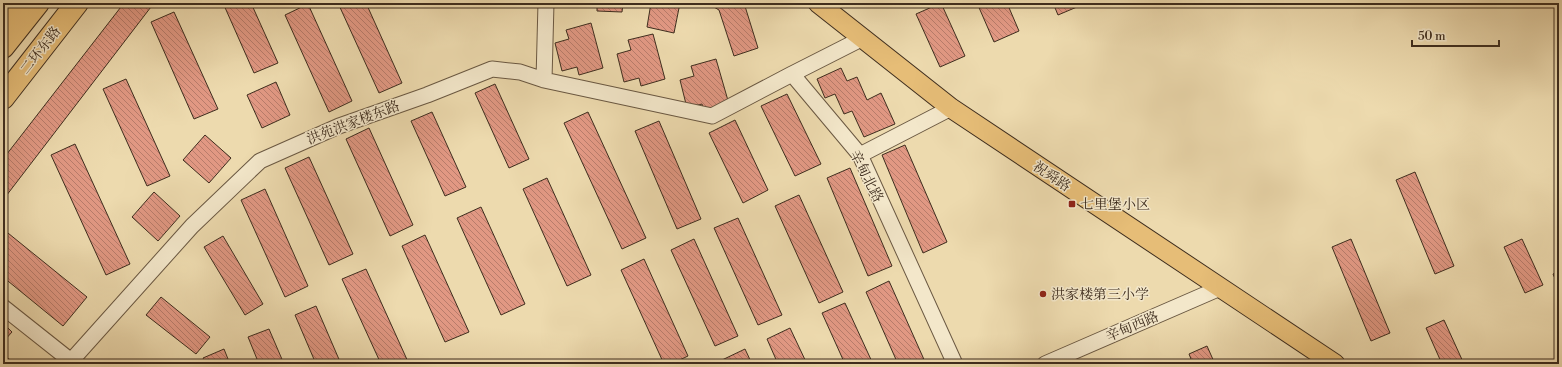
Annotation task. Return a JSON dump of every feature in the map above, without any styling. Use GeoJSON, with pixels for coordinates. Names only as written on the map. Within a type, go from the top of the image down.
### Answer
{"type":"FeatureCollection","features":[{"type":"Feature","properties":{"kind":"highway"},"geometry":{"type":"LineString","coordinates":[[3,20],[17,3]]}},
{"type":"Feature","properties":{"kind":"highway"},"geometry":{"type":"LineString","coordinates":[[3,47],[38,3]]}},
{"type":"Feature","properties":{"kind":"highway"},"geometry":{"type":"LineString","coordinates":[[3,86],[70,3]]}},
{"type":"Feature","properties":{"kind":"highway","name":"二环东路"},"geometry":{"type":"LineString","coordinates":[[3,98],[77,3]]}},
{"type":"Feature","properties":{"kind":"main road","name":"祝舜路"},"geometry":{"type":"LineString","coordinates":[[818,3],[951,108],[1335,364]]}},
{"type":"Feature","properties":{"kind":"street"},"geometry":{"type":"LineString","coordinates":[[544,80],[546,3]]}},
{"type":"Feature","properties":{"kind":"street"},"geometry":{"type":"LineString","coordinates":[[792,74],[864,38]]}},
{"type":"Feature","properties":{"kind":"street","name":"洪苑洪家楼东路"},"geometry":{"type":"LineString","coordinates":[[3,307],[71,361],[192,226],[260,160],[339,126],[427,95],[492,69],[520,72],[544,80],[712,116],[792,74]]}},
{"type":"Feature","properties":{"kind":"street","name":"辛甸北路"},"geometry":{"type":"LineString","coordinates":[[792,74],[860,155],[955,364]]}},
{"type":"Feature","properties":{"kind":"street"},"geometry":{"type":"LineString","coordinates":[[860,155],[951,108]]}},
{"type":"Feature","properties":{"kind":"street","name":"辛甸西路"},"geometry":{"type":"LineString","coordinates":[[1045,364],[1220,288]]}},
{"type":"Feature","properties":{"kind":"building"},"geometry":{"type":"Polygon","coordinates":[[[124,3],[154,3],[3,200],[3,159],[124,3]]]}},
{"type":"Feature","properties":{"kind":"building"},"geometry":{"type":"Polygon","coordinates":[[[223,3],[251,3],[278,63],[254,73],[223,3]]]}},
{"type":"Feature","properties":{"kind":"building"},"geometry":{"type":"Polygon","coordinates":[[[338,3],[366,3],[402,83],[379,93],[338,3]]]}},
{"type":"Feature","properties":{"kind":"building"},"geometry":{"type":"Polygon","coordinates":[[[597,3],[623,3],[622,12],[597,11],[597,3]]]}},
{"type":"Feature","properties":{"kind":"building"},"geometry":{"type":"Polygon","coordinates":[[[651,3],[680,3],[674,33],[647,27],[651,3]]]}},
{"type":"Feature","properties":{"kind":"building"},"geometry":{"type":"Polygon","coordinates":[[[707,3],[744,3],[758,48],[734,56],[719,10],[707,3]]]}},
{"type":"Feature","properties":{"kind":"building"},"geometry":{"type":"Polygon","coordinates":[[[941,3],[965,56],[940,67],[916,14],[941,3]]]}},
{"type":"Feature","properties":{"kind":"building"},"geometry":{"type":"Polygon","coordinates":[[[977,3],[1007,3],[1019,31],[994,42],[977,3]]]}},
{"type":"Feature","properties":{"kind":"building"},"geometry":{"type":"Polygon","coordinates":[[[1053,3],[1083,3],[1084,4],[1058,15],[1053,3]]]}},
{"type":"Feature","properties":{"kind":"building"},"geometry":{"type":"Polygon","coordinates":[[[308,4],[352,101],[329,112],[285,15],[308,4]]]}},
{"type":"Feature","properties":{"kind":"building"},"geometry":{"type":"Polygon","coordinates":[[[174,12],[218,109],[194,119],[151,22],[174,12]]]}},
{"type":"Feature","properties":{"kind":"building"},"geometry":{"type":"Polygon","coordinates":[[[591,23],[603,68],[579,75],[577,67],[562,71],[555,43],[569,39],[566,30],[591,23]]]}},
{"type":"Feature","properties":{"kind":"building"},"geometry":{"type":"Polygon","coordinates":[[[653,34],[665,79],[641,86],[639,78],[624,82],[617,54],[631,50],[628,40],[653,34]]]}},
{"type":"Feature","properties":{"kind":"building"},"geometry":{"type":"Polygon","coordinates":[[[716,59],[729,104],[704,111],[702,104],[687,108],[680,80],[694,76],[691,66],[716,59]]]}},
{"type":"Feature","properties":{"kind":"building"},"geometry":{"type":"Polygon","coordinates":[[[841,68],[847,81],[857,77],[867,100],[881,93],[895,124],[864,137],[852,111],[844,114],[835,94],[825,98],[817,79],[841,68]]]}},
{"type":"Feature","properties":{"kind":"building"},"geometry":{"type":"Polygon","coordinates":[[[126,79],[170,176],[147,186],[103,89],[126,79]]]}},
{"type":"Feature","properties":{"kind":"building"},"geometry":{"type":"Polygon","coordinates":[[[276,82],[290,115],[262,128],[247,95],[276,82]]]}},
{"type":"Feature","properties":{"kind":"building"},"geometry":{"type":"Polygon","coordinates":[[[495,84],[529,159],[509,168],[475,93],[495,84]]]}},
{"type":"Feature","properties":{"kind":"building"},"geometry":{"type":"Polygon","coordinates":[[[787,94],[821,164],[795,176],[761,106],[787,94]]]}},
{"type":"Feature","properties":{"kind":"building"},"geometry":{"type":"Polygon","coordinates":[[[432,112],[466,187],[445,196],[411,121],[432,112]]]}},
{"type":"Feature","properties":{"kind":"building"},"geometry":{"type":"Polygon","coordinates":[[[588,112],[646,238],[622,249],[564,123],[588,112]]]}},
{"type":"Feature","properties":{"kind":"building"},"geometry":{"type":"Polygon","coordinates":[[[735,120],[768,190],[743,203],[709,133],[735,120]]]}},
{"type":"Feature","properties":{"kind":"building"},"geometry":{"type":"Polygon","coordinates":[[[659,121],[701,219],[677,229],[635,131],[659,121]]]}},
{"type":"Feature","properties":{"kind":"building"},"geometry":{"type":"Polygon","coordinates":[[[369,128],[413,225],[390,236],[346,139],[369,128]]]}},
{"type":"Feature","properties":{"kind":"building"},"geometry":{"type":"Polygon","coordinates":[[[205,135],[231,158],[209,183],[183,160],[205,135]]]}},
{"type":"Feature","properties":{"kind":"building"},"geometry":{"type":"Polygon","coordinates":[[[75,144],[130,264],[106,275],[51,155],[75,144]]]}},
{"type":"Feature","properties":{"kind":"building"},"geometry":{"type":"Polygon","coordinates":[[[905,145],[947,242],[923,253],[882,155],[905,145]]]}},
{"type":"Feature","properties":{"kind":"building"},"geometry":{"type":"Polygon","coordinates":[[[309,157],[353,254],[329,265],[285,168],[309,157]]]}},
{"type":"Feature","properties":{"kind":"building"},"geometry":{"type":"Polygon","coordinates":[[[850,168],[892,266],[868,276],[827,178],[850,168]]]}},
{"type":"Feature","properties":{"kind":"building"},"geometry":{"type":"Polygon","coordinates":[[[1415,172],[1454,266],[1435,274],[1396,180],[1415,172]]]}},
{"type":"Feature","properties":{"kind":"building"},"geometry":{"type":"Polygon","coordinates":[[[547,178],[591,275],[567,286],[523,189],[547,178]]]}},
{"type":"Feature","properties":{"kind":"building"},"geometry":{"type":"Polygon","coordinates":[[[265,189],[308,286],[285,297],[241,200],[265,189]]]}},
{"type":"Feature","properties":{"kind":"building"},"geometry":{"type":"Polygon","coordinates":[[[154,192],[180,216],[158,241],[132,217],[154,192]]]}},
{"type":"Feature","properties":{"kind":"building"},"geometry":{"type":"Polygon","coordinates":[[[799,195],[843,292],[819,303],[775,206],[799,195]]]}},
{"type":"Feature","properties":{"kind":"building"},"geometry":{"type":"Polygon","coordinates":[[[481,207],[525,304],[501,315],[457,218],[481,207]]]}},
{"type":"Feature","properties":{"kind":"building"},"geometry":{"type":"Polygon","coordinates":[[[738,218],[782,315],[758,325],[714,228],[738,218]]]}},
{"type":"Feature","properties":{"kind":"building"},"geometry":{"type":"Polygon","coordinates":[[[3,229],[87,297],[63,326],[3,277],[3,229]]]}},
{"type":"Feature","properties":{"kind":"building"},"geometry":{"type":"Polygon","coordinates":[[[425,235],[469,332],[445,342],[402,246],[425,235]]]}},
{"type":"Feature","properties":{"kind":"building"},"geometry":{"type":"Polygon","coordinates":[[[223,236],[263,304],[245,315],[204,247],[223,236]]]}},
{"type":"Feature","properties":{"kind":"building"},"geometry":{"type":"Polygon","coordinates":[[[694,239],[738,336],[715,346],[671,250],[694,239]]]}},
{"type":"Feature","properties":{"kind":"building"},"geometry":{"type":"Polygon","coordinates":[[[1351,239],[1390,333],[1371,341],[1332,247],[1351,239]]]}},
{"type":"Feature","properties":{"kind":"building"},"geometry":{"type":"Polygon","coordinates":[[[1522,239],[1543,285],[1525,293],[1504,247],[1522,239]]]}},
{"type":"Feature","properties":{"kind":"building"},"geometry":{"type":"Polygon","coordinates":[[[644,259],[688,356],[671,364],[664,364],[621,270],[644,259]]]}},
{"type":"Feature","properties":{"kind":"building"},"geometry":{"type":"Polygon","coordinates":[[[366,269],[409,364],[381,364],[342,279],[366,269]]]}},
{"type":"Feature","properties":{"kind":"building"},"geometry":{"type":"Polygon","coordinates":[[[1559,271],[1559,288],[1553,274],[1559,271]]]}},
{"type":"Feature","properties":{"kind":"building"},"geometry":{"type":"Polygon","coordinates":[[[889,281],[926,364],[898,364],[866,292],[889,281]]]}},
{"type":"Feature","properties":{"kind":"building"},"geometry":{"type":"Polygon","coordinates":[[[161,297],[210,337],[196,354],[146,315],[161,297]]]}},
{"type":"Feature","properties":{"kind":"building"},"geometry":{"type":"Polygon","coordinates":[[[845,303],[873,364],[845,364],[822,313],[845,303]]]}},
{"type":"Feature","properties":{"kind":"building"},"geometry":{"type":"Polygon","coordinates":[[[316,306],[341,364],[316,364],[295,315],[316,306]]]}},
{"type":"Feature","properties":{"kind":"building"},"geometry":{"type":"Polygon","coordinates":[[[1444,320],[1464,364],[1442,364],[1426,328],[1444,320]]]}},
{"type":"Feature","properties":{"kind":"building"},"geometry":{"type":"Polygon","coordinates":[[[3,323],[12,332],[3,342],[3,323]]]}},
{"type":"Feature","properties":{"kind":"building"},"geometry":{"type":"Polygon","coordinates":[[[790,328],[807,364],[778,364],[767,339],[790,328]]]}},
{"type":"Feature","properties":{"kind":"building"},"geometry":{"type":"Polygon","coordinates":[[[269,329],[284,364],[259,364],[248,337],[269,329]]]}},
{"type":"Feature","properties":{"kind":"building"},"geometry":{"type":"Polygon","coordinates":[[[1207,346],[1215,364],[1193,364],[1189,354],[1207,346]]]}},
{"type":"Feature","properties":{"kind":"building"},"geometry":{"type":"Polygon","coordinates":[[[224,349],[230,364],[206,364],[203,358],[224,349]]]}},
{"type":"Feature","properties":{"kind":"building"},"geometry":{"type":"Polygon","coordinates":[[[745,349],[752,364],[724,364],[722,360],[745,349]]]}},
{"type":"Feature","properties":{"kind":"building"},"geometry":{"type":"Polygon","coordinates":[[[3,354],[15,364],[3,364],[3,354]]]}},
{"type":"Feature","properties":{"kind":"place","name":"七里堡小区"},"geometry":{"type":"Point","coordinates":[1072,204]}},
{"type":"Feature","properties":{"kind":"place","name":"洪家楼第三小学"},"geometry":{"type":"Point","coordinates":[1043,294]}}]}
